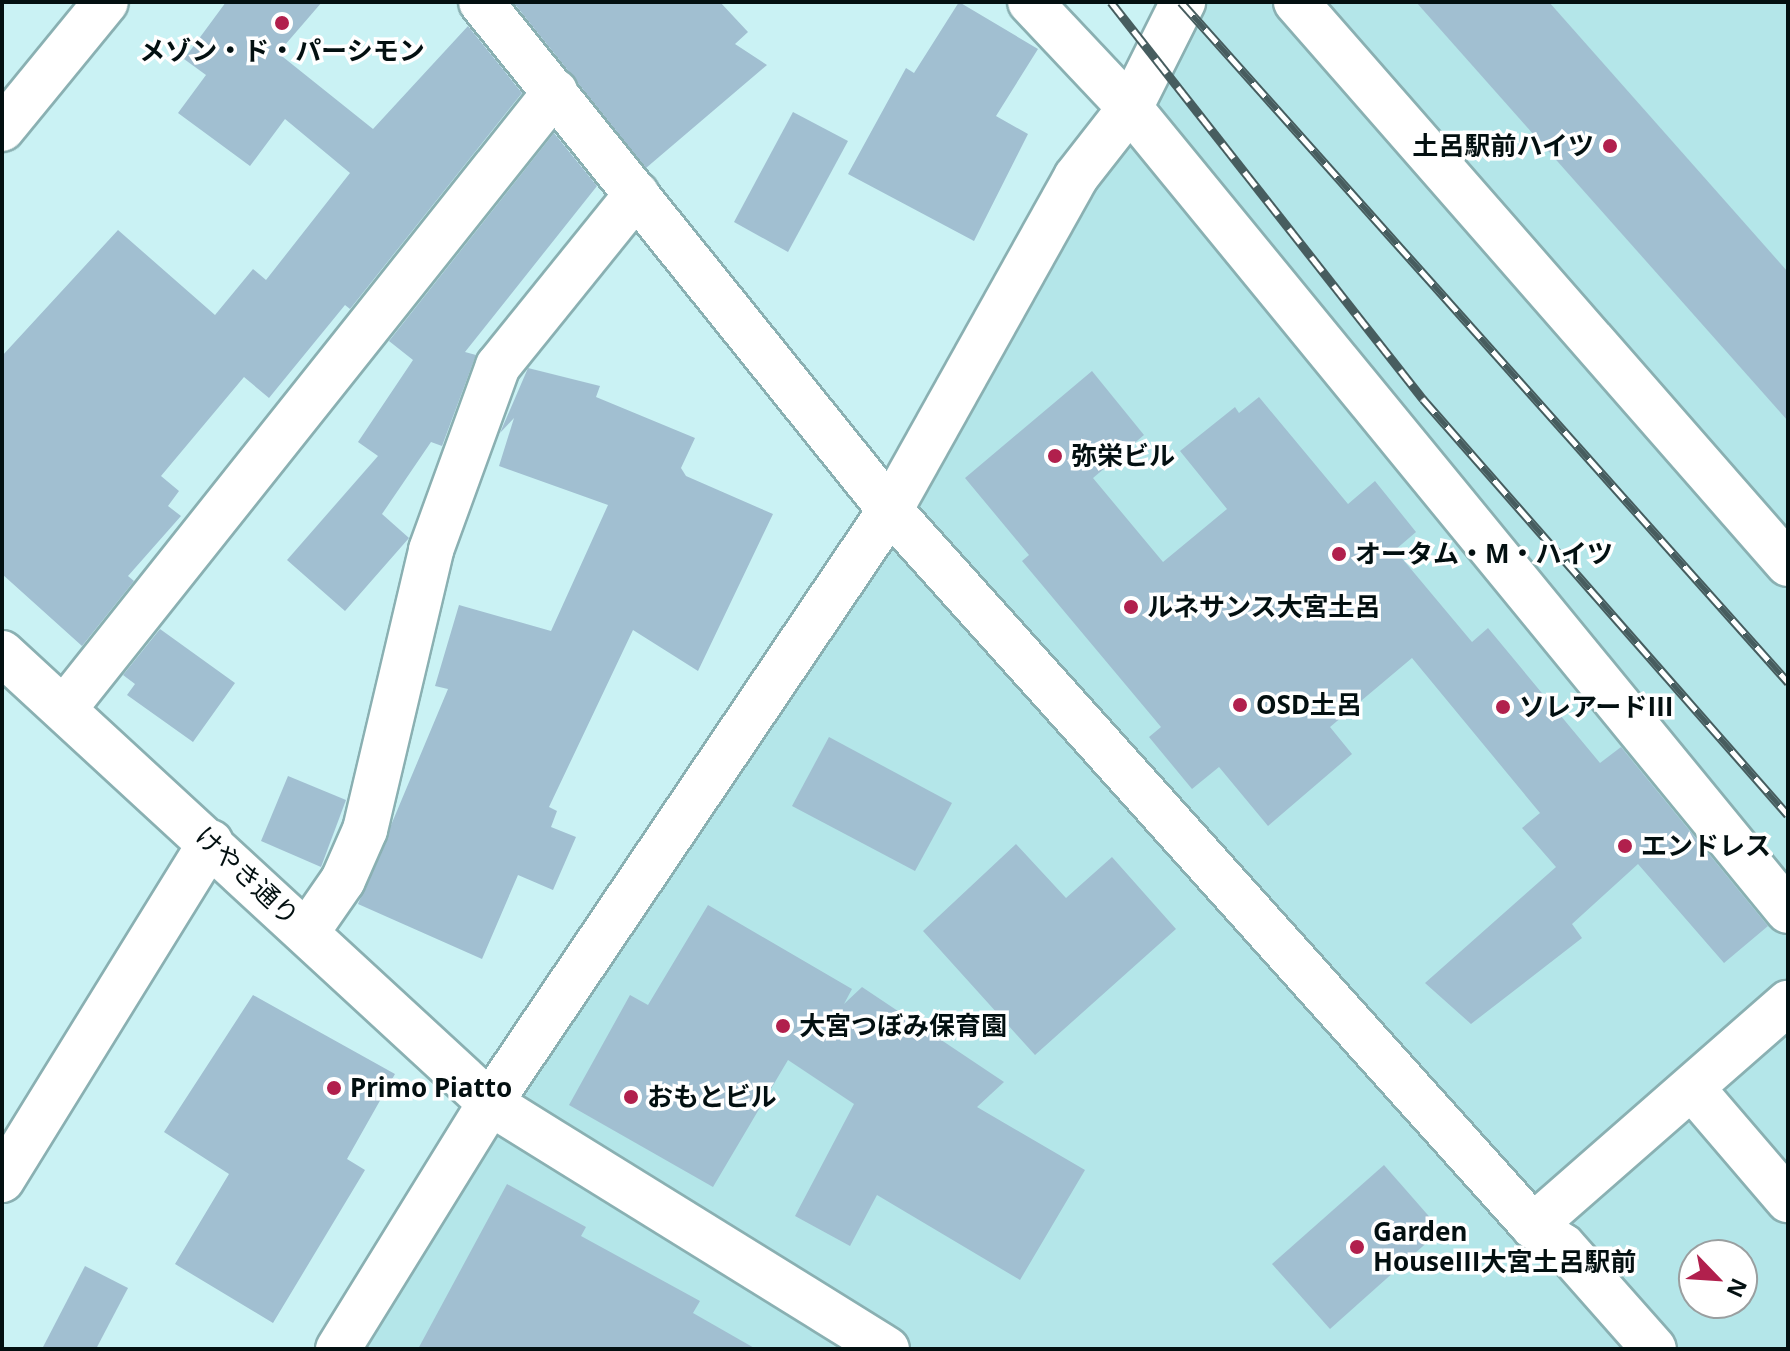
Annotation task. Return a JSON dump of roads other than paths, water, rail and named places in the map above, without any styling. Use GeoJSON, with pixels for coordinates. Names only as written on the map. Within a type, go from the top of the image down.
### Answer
{"type":"FeatureCollection","features":[{"type":"Feature","properties":{"kind":"street"},"geometry":{"type":"LineString","coordinates":[[5,119],[106,2]]}},
{"type":"Feature","properties":{"kind":"street"},"geometry":{"type":"LineString","coordinates":[[481,2],[890,510],[1533,1226],[1563,1246],[1654,1349]]}},
{"type":"Feature","properties":{"kind":"street"},"geometry":{"type":"LineString","coordinates":[[1030,2],[1130,108],[1788,911]]}},
{"type":"Feature","properties":{"kind":"street"},"geometry":{"type":"LineString","coordinates":[[338,1349],[490,1103],[890,510],[1076,177],[1130,108],[1183,2]]}},
{"type":"Feature","properties":{"kind":"street"},"geometry":{"type":"LineString","coordinates":[[1296,2],[1788,564]]}},
{"type":"Feature","properties":{"kind":"street"},"geometry":{"type":"LineString","coordinates":[[64,709],[555,92]]}},
{"type":"Feature","properties":{"kind":"street"},"geometry":{"type":"LineString","coordinates":[[307,932],[343,880],[365,830],[431,550],[498,366],[637,194]]}},
{"type":"Feature","properties":{"kind":"street","name":"けやき通り"},"geometry":{"type":"LineString","coordinates":[[2,653],[211,842],[490,1103],[887,1349]]}},
{"type":"Feature","properties":{"kind":"street"},"geometry":{"type":"LineString","coordinates":[[2,1180],[211,842]]}},
{"type":"Feature","properties":{"kind":"street"},"geometry":{"type":"LineString","coordinates":[[1533,1226],[1788,1003]]}},
{"type":"Feature","properties":{"kind":"street"},"geometry":{"type":"LineString","coordinates":[[1692,1088],[1788,1200]]}},
{"type":"Feature","properties":{"kind":"railway"},"geometry":{"type":"LineString","coordinates":[[1111,2],[1423,399],[1788,815]]}},
{"type":"Feature","properties":{"kind":"railway"},"geometry":{"type":"LineString","coordinates":[[1181,2],[1788,682]]}},
{"type":"Feature","properties":{"kind":"place","name":"メゾン・ド・パーシモン"},"geometry":{"type":"Point","coordinates":[282,23]}},
{"type":"Feature","properties":{"kind":"place","name":"土呂駅前ハイツ"},"geometry":{"type":"Point","coordinates":[1610,146]}},
{"type":"Feature","properties":{"kind":"place","name":"弥栄ビル"},"geometry":{"type":"Point","coordinates":[1055,456]}},
{"type":"Feature","properties":{"kind":"place","name":"オータム・M・ハイツ"},"geometry":{"type":"Point","coordinates":[1339,554]}},
{"type":"Feature","properties":{"kind":"place","name":"ルネサンス大宮土呂"},"geometry":{"type":"Point","coordinates":[1131,607]}},
{"type":"Feature","properties":{"kind":"place","name":"OSD土呂"},"geometry":{"type":"Point","coordinates":[1240,705]}},
{"type":"Feature","properties":{"kind":"place","name":"ソレアードⅢ"},"geometry":{"type":"Point","coordinates":[1503,707]}},
{"type":"Feature","properties":{"kind":"place","name":"エンドレス"},"geometry":{"type":"Point","coordinates":[1625,846]}},
{"type":"Feature","properties":{"kind":"place","name":"大宮つぼみ保育園"},"geometry":{"type":"Point","coordinates":[783,1026]}},
{"type":"Feature","properties":{"kind":"place","name":"Primo Piatto"},"geometry":{"type":"Point","coordinates":[334,1088]}},
{"type":"Feature","properties":{"kind":"place","name":"おもとビル"},"geometry":{"type":"Point","coordinates":[631,1097]}},
{"type":"Feature","properties":{"kind":"place","name":"Garden HouseⅢ大宮土呂駅前"},"geometry":{"type":"Point","coordinates":[1357,1247]}}]}
